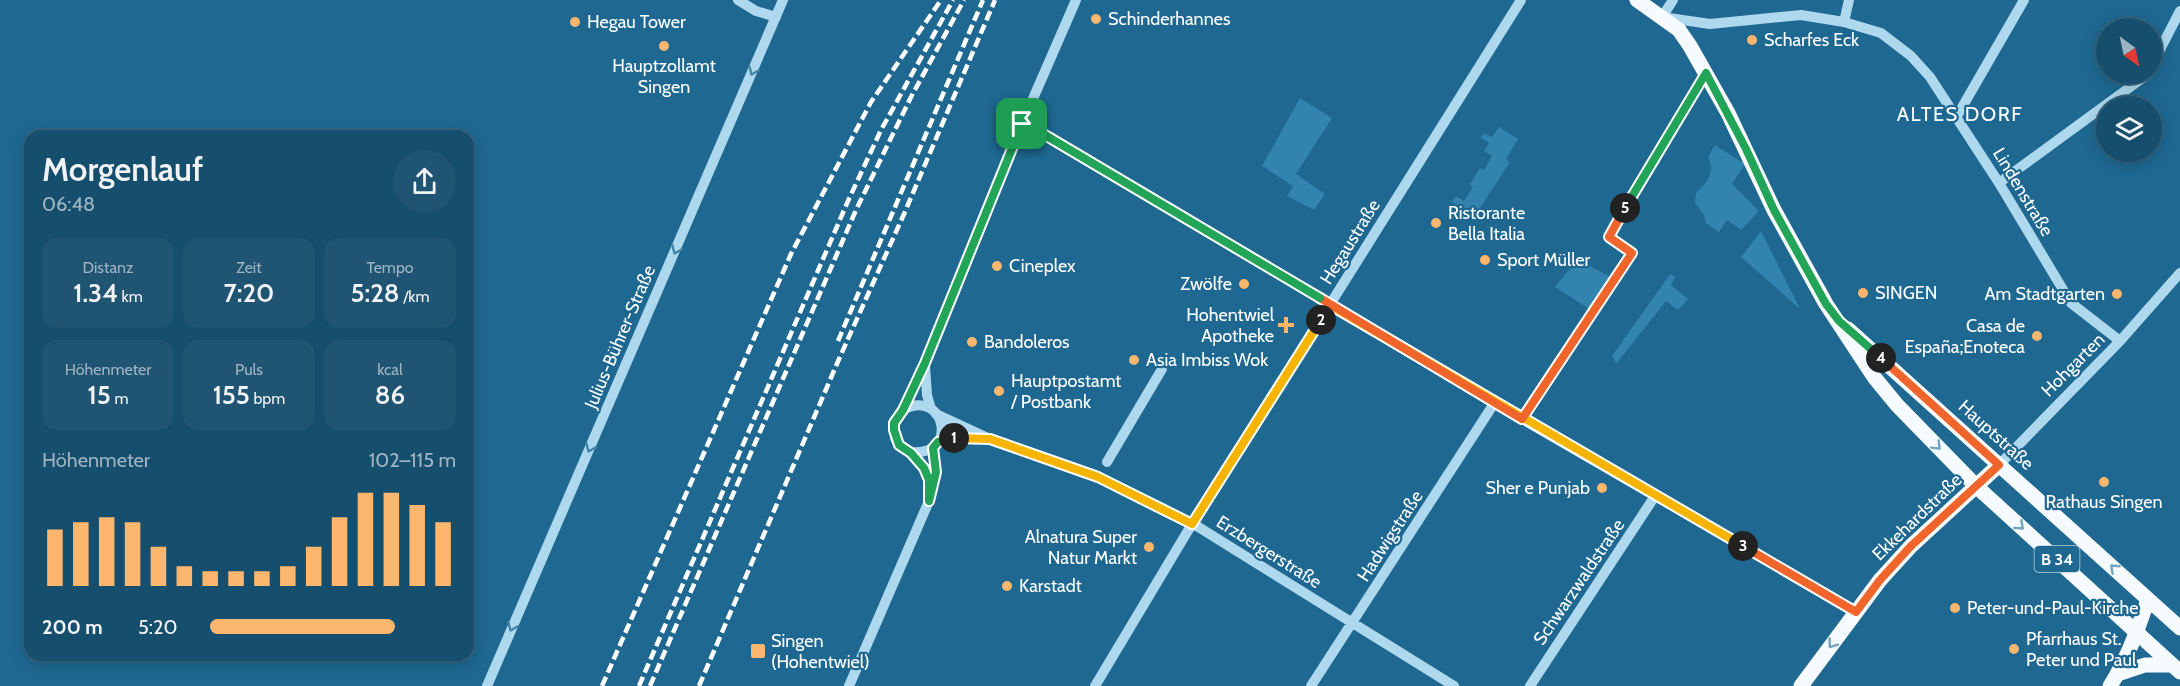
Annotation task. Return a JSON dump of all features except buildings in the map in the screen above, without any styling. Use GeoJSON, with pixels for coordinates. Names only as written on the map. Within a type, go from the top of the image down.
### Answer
{"type":"FeatureCollection","features":[{"type":"Feature","properties":{"kind":"main road","name":"Hauptstraße"},"geometry":{"type":"LineString","coordinates":[[1637,0],[1678,30],[1706,73],[1746,149],[1774,210],[1826,304],[1874,377],[1897,405],[1977,487],[2176,669]]}},
{"type":"Feature","properties":{"kind":"main road","name":"Hauptstraße"},"geometry":{"type":"LineString","coordinates":[[1839,321],[2180,628]]}},
{"type":"Feature","properties":{"kind":"main road","name":"Ekkehardstraße"},"geometry":{"type":"LineString","coordinates":[[1801,686],[1880,580],[1911,546],[1999,465]]}},
{"type":"Feature","properties":{"kind":"main road","name":"B 34"},"geometry":{"type":"LineString","coordinates":[[2114,680],[2137,632],[2148,599]]}},
{"type":"Feature","properties":{"kind":"main road","name":"B 34"},"geometry":{"type":"LineString","coordinates":[[2114,680],[2145,665],[2176,669]]}},
{"type":"Feature","properties":{"kind":"street"},"geometry":{"type":"LineString","coordinates":[[738,0],[756,11],[776,17]]}},
{"type":"Feature","properties":{"kind":"street","name":"Julius-Bührer-Straße"},"geometry":{"type":"LineString","coordinates":[[487,686],[783,0]]}},
{"type":"Feature","properties":{"kind":"street"},"geometry":{"type":"LineString","coordinates":[[929,501],[929,480],[921,462],[899,445],[894,423],[903,410],[925,363],[1022,124],[1076,0]]}},
{"type":"Feature","properties":{"kind":"street","name":"Hegaustraße"},"geometry":{"type":"LineString","coordinates":[[1095,686],[1192,524],[1521,0]]}},
{"type":"Feature","properties":{"kind":"street"},"geometry":{"type":"LineString","coordinates":[[1662,17],[1674,0]]}},
{"type":"Feature","properties":{"kind":"street"},"geometry":{"type":"LineString","coordinates":[[1844,22],[1849,0]]}},
{"type":"Feature","properties":{"kind":"street"},"geometry":{"type":"LineString","coordinates":[[1957,116],[2024,0]]}},
{"type":"Feature","properties":{"kind":"street"},"geometry":{"type":"LineString","coordinates":[[2162,46],[2180,11]]}},
{"type":"Feature","properties":{"kind":"street","name":"Lindenstraße"},"geometry":{"type":"LineString","coordinates":[[1662,17],[1710,24],[1801,15],[1844,22],[1881,33],[1911,56],[1930,77],[1999,183],[2071,303],[2120,341]]}},
{"type":"Feature","properties":{"kind":"street"},"geometry":{"type":"LineString","coordinates":[[1522,419],[1632,253],[1609,237],[1706,73]]}},
{"type":"Feature","properties":{"kind":"street"},"geometry":{"type":"LineString","coordinates":[[1999,183],[2134,84]]}},
{"type":"Feature","properties":{"kind":"street"},"geometry":{"type":"LineString","coordinates":[[1022,124],[1045,135],[1522,419],[1856,612]]}},
{"type":"Feature","properties":{"kind":"street","name":"Hohgarten"},"geometry":{"type":"LineString","coordinates":[[1999,465],[2120,341],[2180,273]]}},
{"type":"Feature","properties":{"kind":"street"},"geometry":{"type":"LineString","coordinates":[[849,686],[929,501],[936,472],[936,445],[942,427],[927,395],[925,363]]}},
{"type":"Feature","properties":{"kind":"street"},"geometry":{"type":"LineString","coordinates":[[1107,462],[1162,369]]}},
{"type":"Feature","properties":{"kind":"street","name":"Hadwigstraße"},"geometry":{"type":"LineString","coordinates":[[1311,686],[1495,402]]}},
{"type":"Feature","properties":{"kind":"street"},"geometry":{"type":"LineString","coordinates":[[903,410],[917,405],[934,411]]}},
{"type":"Feature","properties":{"kind":"street","name":"Erzbergerstraße"},"geometry":{"type":"LineString","coordinates":[[934,411],[990,439],[1098,477],[1192,524],[1454,686]]}},
{"type":"Feature","properties":{"kind":"street","name":"Erzbergerstraße"},"geometry":{"type":"LineString","coordinates":[[936,445],[956,438],[990,439]]}},
{"type":"Feature","properties":{"kind":"street"},"geometry":{"type":"LineString","coordinates":[[911,453],[927,452],[936,445]]}},
{"type":"Feature","properties":{"kind":"street","name":"Schwarzwaldstraße"},"geometry":{"type":"LineString","coordinates":[[1530,686],[1655,496]]}},
{"type":"Feature","properties":{"kind":"shaded area"},"geometry":{"type":"Polygon","coordinates":[[[1300,98],[1332,118],[1296,174],[1325,194],[1314,210],[1287,196],[1293,186],[1262,166],[1300,98]]]}},
{"type":"Feature","properties":{"kind":"shaded area"},"geometry":{"type":"Polygon","coordinates":[[[1499,127],[1518,139],[1506,159],[1510,162],[1475,216],[1452,202],[1456,196],[1464,201],[1473,187],[1470,184],[1480,168],[1484,170],[1492,156],[1484,151],[1489,143],[1481,138],[1484,133],[1492,137],[1499,127]]]}},
{"type":"Feature","properties":{"kind":"shaded area"},"geometry":{"type":"Polygon","coordinates":[[[1715,145],[1745,164],[1732,184],[1759,211],[1741,230],[1727,220],[1719,232],[1706,223],[1704,215],[1695,203],[1696,193],[1710,173],[1708,157],[1715,145]]]}},
{"type":"Feature","properties":{"kind":"shaded area"},"geometry":{"type":"Polygon","coordinates":[[[1761,231],[1800,309],[1741,257],[1761,231]]]}},
{"type":"Feature","properties":{"kind":"shaded area"},"geometry":{"type":"Polygon","coordinates":[[[1577,260],[1615,279],[1594,312],[1555,287],[1577,260]]]}},
{"type":"Feature","properties":{"kind":"shaded area"},"geometry":{"type":"Polygon","coordinates":[[[1670,274],[1675,277],[1671,285],[1688,299],[1678,310],[1666,301],[1616,364],[1612,356],[1670,274]]]}},
{"type":"Feature","properties":{"kind":"railway"},"geometry":{"type":"LineString","coordinates":[[602,686],[791,254],[871,102],[941,0]]}},
{"type":"Feature","properties":{"kind":"railway"},"geometry":{"type":"LineString","coordinates":[[639,686],[848,201],[881,130],[953,0]]}},
{"type":"Feature","properties":{"kind":"railway"},"geometry":{"type":"LineString","coordinates":[[650,686],[856,210],[911,97],[964,0]]}},
{"type":"Feature","properties":{"kind":"railway"},"geometry":{"type":"LineString","coordinates":[[838,341],[983,0]]}},
{"type":"Feature","properties":{"kind":"railway"},"geometry":{"type":"LineString","coordinates":[[699,686],[995,0]]}},
{"type":"Feature","properties":{"kind":"place","name":"Schinderhannes"},"geometry":{"type":"Point","coordinates":[1096,19]}},
{"type":"Feature","properties":{"kind":"place","name":"Hegau Tower"},"geometry":{"type":"Point","coordinates":[575,22]}},
{"type":"Feature","properties":{"kind":"place","name":"Scharfes Eck"},"geometry":{"type":"Point","coordinates":[1752,40]}},
{"type":"Feature","properties":{"kind":"place","name":"Hauptzollamt Singen"},"geometry":{"type":"Point","coordinates":[664,46]}},
{"type":"Feature","properties":{"kind":"place","name":"Ristorante Bella Italia"},"geometry":{"type":"Point","coordinates":[1436,223]}},
{"type":"Feature","properties":{"kind":"place","name":"Sport Müller"},"geometry":{"type":"Point","coordinates":[1485,260]}},
{"type":"Feature","properties":{"kind":"place","name":"Cineplex"},"geometry":{"type":"Point","coordinates":[997,266]}},
{"type":"Feature","properties":{"kind":"place","name":"Zwölfe"},"geometry":{"type":"Point","coordinates":[1244,284]}},
{"type":"Feature","properties":{"kind":"place","name":"SINGEN"},"geometry":{"type":"Point","coordinates":[1863,293]}},
{"type":"Feature","properties":{"kind":"place","name":"Am Stadtgarten"},"geometry":{"type":"Point","coordinates":[2117,294]}},
{"type":"Feature","properties":{"kind":"place","name":"Hohentwiel Apotheke"},"geometry":{"type":"Point","coordinates":[1286,325]}},
{"type":"Feature","properties":{"kind":"place","name":"Casa de España;Enoteca"},"geometry":{"type":"Point","coordinates":[2037,336]}},
{"type":"Feature","properties":{"kind":"place","name":"Bandoleros"},"geometry":{"type":"Point","coordinates":[972,342]}},
{"type":"Feature","properties":{"kind":"place","name":"Asia Imbiss Wok"},"geometry":{"type":"Point","coordinates":[1134,360]}},
{"type":"Feature","properties":{"kind":"place","name":"Hauptpostamt / Postbank"},"geometry":{"type":"Point","coordinates":[999,391]}},
{"type":"Feature","properties":{"kind":"place","name":"Rathaus Singen"},"geometry":{"type":"Point","coordinates":[2104,482]}},
{"type":"Feature","properties":{"kind":"place","name":"Sher e Punjab"},"geometry":{"type":"Point","coordinates":[1602,488]}},
{"type":"Feature","properties":{"kind":"place","name":"Alnatura Super Natur Markt"},"geometry":{"type":"Point","coordinates":[1149,547]}},
{"type":"Feature","properties":{"kind":"place","name":"Karstadt"},"geometry":{"type":"Point","coordinates":[1007,586]}},
{"type":"Feature","properties":{"kind":"place","name":"Peter-und-Paul-Kirche"},"geometry":{"type":"Point","coordinates":[1955,608]}},
{"type":"Feature","properties":{"kind":"place","name":"Pfarrhaus St. Peter und Paul"},"geometry":{"type":"Point","coordinates":[2014,649]}},
{"type":"Feature","properties":{"kind":"place","name":"Singen (Hohentwiel)"},"geometry":{"type":"Point","coordinates":[758,651]}},
{"type":"Feature","properties":{"kind":"district","name":"ALTES DORF"},"geometry":{"type":"Point","coordinates":[1960,114]}},
{"type":"Feature","properties":{"kind":"route"},"geometry":{"type":"LineString","coordinates":[[1022,124],[925,363],[903,410],[894,423],[895,438],[899,445],[921,462],[924,468],[929,480],[929,501],[936,472],[933,448],[938,442],[972,437],[990,439],[1098,477],[1192,524],[1330,305],[1522,419],[1856,612],[1880,580],[1911,546],[1999,465],[1839,321],[1826,304],[1774,210],[1746,149],[1706,73],[1609,237],[1632,253],[1522,419],[1045,135],[1022,124]]}}]}
